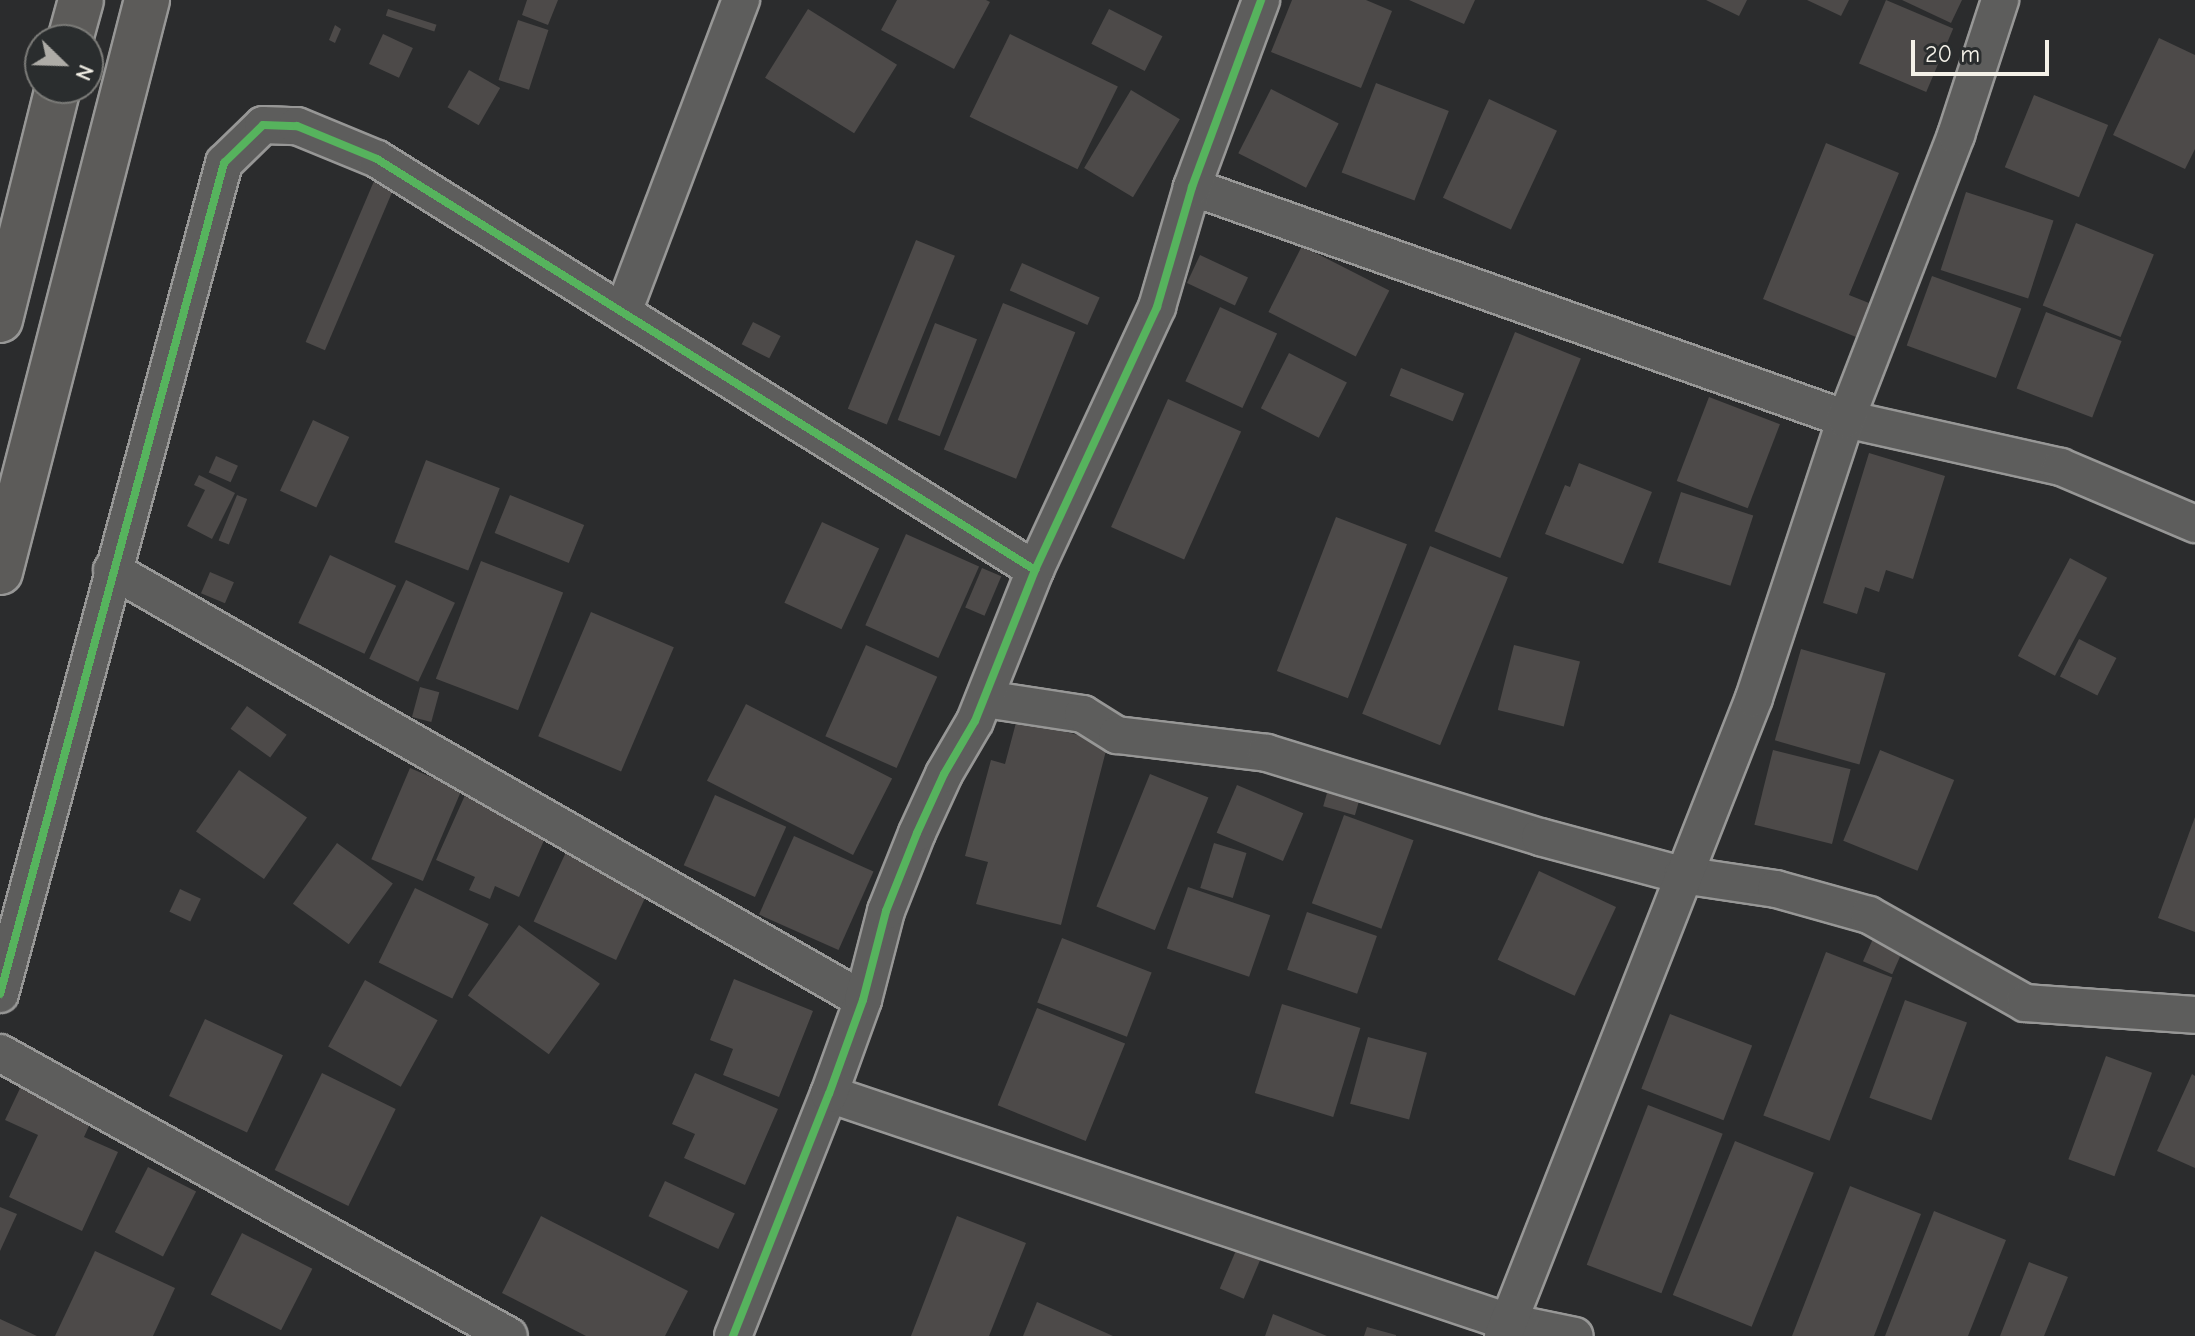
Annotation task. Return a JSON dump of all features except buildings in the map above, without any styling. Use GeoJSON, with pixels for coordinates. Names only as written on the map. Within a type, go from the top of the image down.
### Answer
{"type":"FeatureCollection","features":[{"type":"Feature","properties":{"kind":"highway"},"geometry":{"type":"LineString","coordinates":[[74,24],[81,0]]}},
{"type":"Feature","properties":{"kind":"highway"},"geometry":{"type":"LineString","coordinates":[[0,572],[147,0]]}},
{"type":"Feature","properties":{"kind":"highway"},"geometry":{"type":"LineString","coordinates":[[0,320],[54,104]]}},
{"type":"Feature","properties":{"kind":"street"},"geometry":{"type":"LineString","coordinates":[[623,312],[741,0]]}},
{"type":"Feature","properties":{"kind":"street"},"geometry":{"type":"LineString","coordinates":[[733,1336],[829,1094],[863,1000],[886,911],[917,833],[944,774],[985,699],[1035,570],[1157,307],[1192,187],[1261,0]]}},
{"type":"Feature","properties":{"kind":"street"},"geometry":{"type":"LineString","coordinates":[[1505,1329],[1754,698],[1846,419],[1956,135],[2000,0]]}},
{"type":"Feature","properties":{"kind":"street"},"geometry":{"type":"LineString","coordinates":[[0,994],[224,163],[263,125],[297,126],[377,159],[1035,570]]}},
{"type":"Feature","properties":{"kind":"street"},"geometry":{"type":"LineString","coordinates":[[1192,187],[1846,419],[2061,467],[2195,524]]}},
{"type":"Feature","properties":{"kind":"street"},"geometry":{"type":"LineString","coordinates":[[112,570],[863,1000]]}},
{"type":"Feature","properties":{"kind":"street"},"geometry":{"type":"LineString","coordinates":[[985,699],[1083,714],[1117,735],[1267,753],[1540,837],[1682,875],[1776,889],[1869,915],[2025,1003],[2195,1015]]}},
{"type":"Feature","properties":{"kind":"street"},"geometry":{"type":"LineString","coordinates":[[0,1053],[509,1336]]}},
{"type":"Feature","properties":{"kind":"street"},"geometry":{"type":"LineString","coordinates":[[829,1094],[1505,1329],[1575,1336]]}},
{"type":"Feature","properties":{"kind":"cycle path"},"geometry":{"type":"LineString","coordinates":[[733,1336],[829,1094],[863,1000],[886,911],[917,833],[944,774],[975,721],[1035,570],[1157,307],[1192,187],[1261,0]]}},
{"type":"Feature","properties":{"kind":"cycle path"},"geometry":{"type":"LineString","coordinates":[[0,994],[224,163],[263,125],[297,126],[377,159],[1035,570]]}}]}
